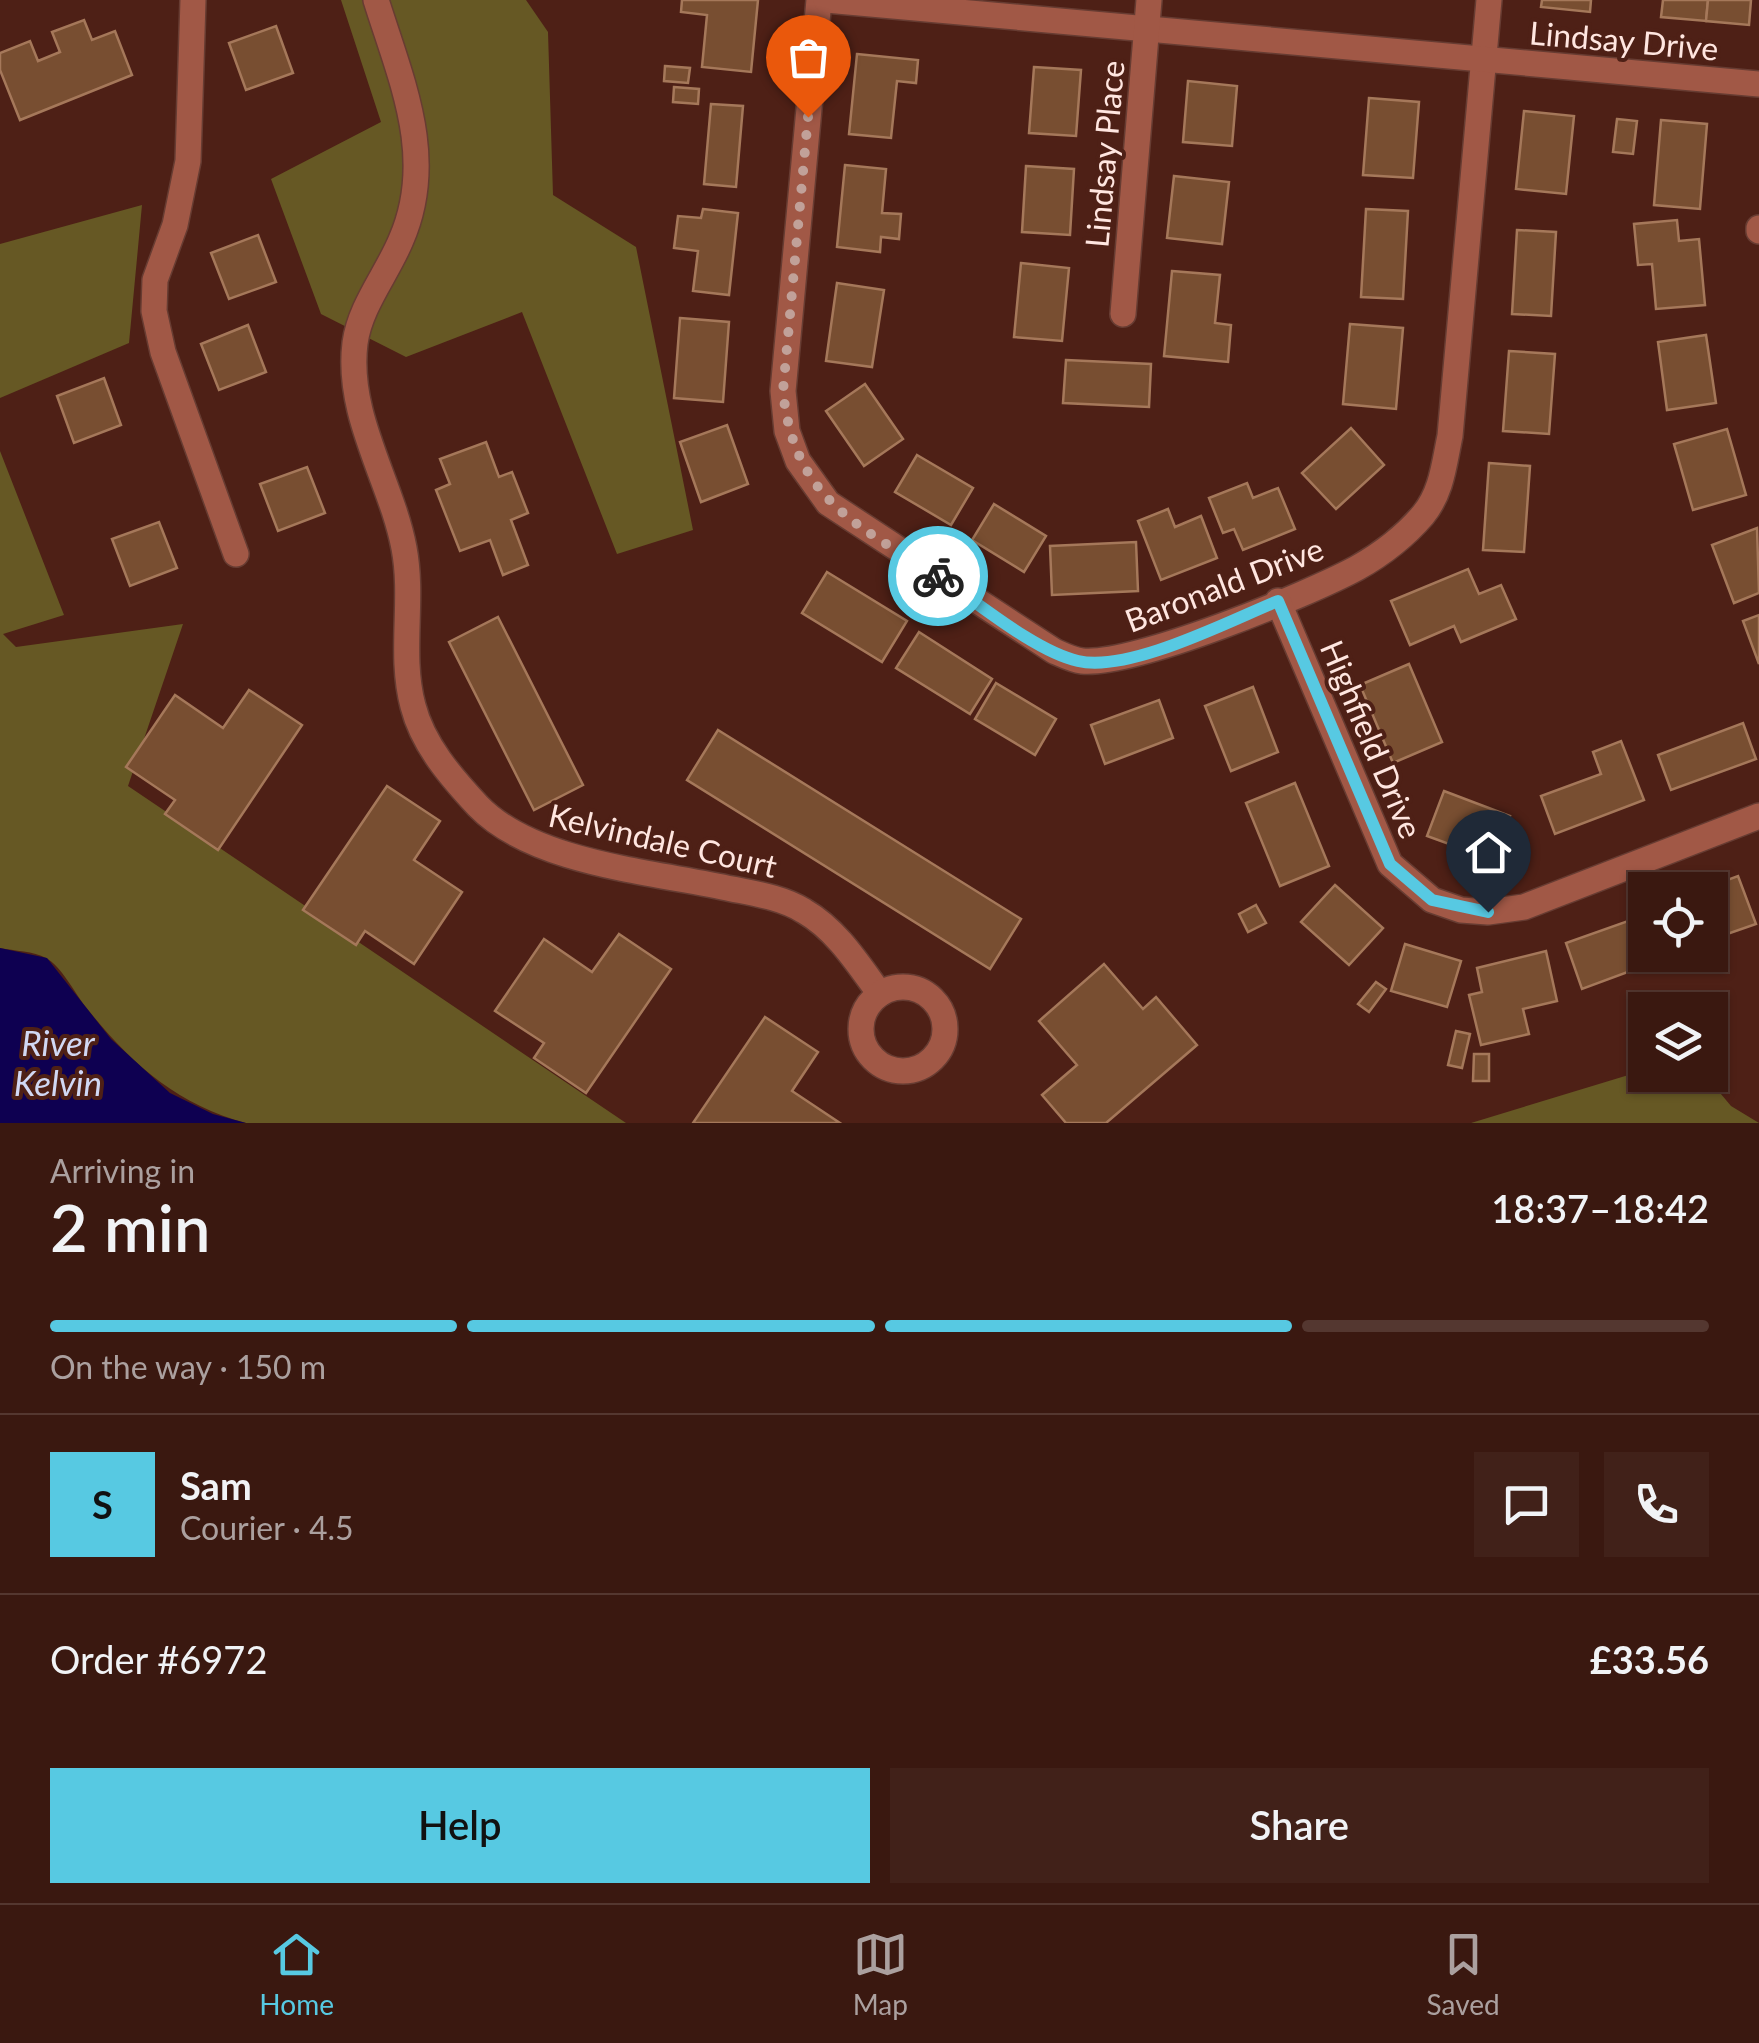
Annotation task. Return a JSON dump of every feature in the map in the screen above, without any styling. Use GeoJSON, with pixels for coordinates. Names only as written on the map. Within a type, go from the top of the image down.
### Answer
{"type":"FeatureCollection","features":[{"type":"Feature","properties":{"kind":"street"},"geometry":{"type":"LineString","coordinates":[[192,0],[188,160],[175,225],[154,280],[154,311],[162,352],[236,554]]}},
{"type":"Feature","properties":{"kind":"street","name":"Kelvindale Court"},"geometry":{"type":"LineString","coordinates":[[376,0],[412,110],[418,142],[415,203],[355,344],[360,403],[373,460],[404,546],[408,672],[412,705],[427,740],[470,796],[514,836],[566,854],[792,904],[834,934],[880,994]]}},
{"type":"Feature","properties":{"kind":"street","name":"Lindsay Drive"},"geometry":{"type":"LineString","coordinates":[[822,0],[1759,84]]}},
{"type":"Feature","properties":{"kind":"street","name":"Baronald Drive"},"geometry":{"type":"LineString","coordinates":[[822,0],[783,391],[787,432],[810,482],[828,503],[1054,651],[1080,662],[1154,650],[1357,568],[1399,540],[1426,512],[1440,488],[1450,436],[1490,0]]}},
{"type":"Feature","properties":{"kind":"street","name":"Lindsay Place"},"geometry":{"type":"LineString","coordinates":[[1123,314],[1149,0]]}},
{"type":"Feature","properties":{"kind":"street","name":"Highfield Drive"},"geometry":{"type":"LineString","coordinates":[[1278,601],[1390,864],[1432,900],[1488,912],[1524,907],[1759,816]]}},
{"type":"Feature","properties":{"kind":"shaded area"},"geometry":{"type":"Polygon","coordinates":[[[341,0],[526,0],[548,32],[553,195],[636,247],[693,530],[617,554],[522,312],[406,357],[321,314],[271,179],[381,122],[341,0]]]}},
{"type":"Feature","properties":{"kind":"shaded area"},"geometry":{"type":"Polygon","coordinates":[[[142,205],[129,343],[0,398],[0,244],[142,205]]]}},
{"type":"Feature","properties":{"kind":"shaded area"},"geometry":{"type":"Polygon","coordinates":[[[0,451],[64,615],[3,634],[16,647],[183,624],[128,786],[626,1123],[246,1123],[198,1105],[156,1079],[102,1027],[52,962],[36,954],[0,948],[0,451]]]}},
{"type":"Feature","properties":{"kind":"shaded area"},"geometry":{"type":"Polygon","coordinates":[[[1628,1075],[1628,1092],[1719,1092],[1731,1106],[1759,1123],[1471,1123],[1628,1075]]]}},
{"type":"Feature","properties":{"kind":"water","name":"River Kelvin"},"geometry":{"type":"Polygon","coordinates":[[[0,948],[47,958],[111,1039],[170,1093],[213,1114],[246,1123],[0,1123],[0,948]]]}},
{"type":"Feature","properties":{"kind":"building"},"geometry":{"type":"Polygon","coordinates":[[[682,0],[758,0],[751,72],[702,67],[707,15],[681,12],[682,0]]]}},
{"type":"Feature","properties":{"kind":"building"},"geometry":{"type":"Polygon","coordinates":[[[1542,0],[1591,0],[1590,12],[1541,7],[1542,0]]]}},
{"type":"Feature","properties":{"kind":"building"},"geometry":{"type":"Polygon","coordinates":[[[1663,0],[1708,0],[1706,21],[1661,17],[1663,0]]]}},
{"type":"Feature","properties":{"kind":"building"},"geometry":{"type":"Polygon","coordinates":[[[1708,0],[1751,0],[1749,25],[1706,21],[1708,0]]]}},
{"type":"Feature","properties":{"kind":"building"},"geometry":{"type":"Polygon","coordinates":[[[84,20],[92,40],[115,31],[132,75],[20,120],[0,70],[0,53],[30,41],[38,61],[60,52],[52,32],[84,20]]]}},
{"type":"Feature","properties":{"kind":"building"},"geometry":{"type":"Polygon","coordinates":[[[276,26],[293,73],[246,90],[229,43],[276,26]]]}},
{"type":"Feature","properties":{"kind":"building"},"geometry":{"type":"Polygon","coordinates":[[[857,54],[918,60],[916,83],[897,81],[891,138],[849,134],[857,54]]]}},
{"type":"Feature","properties":{"kind":"building"},"geometry":{"type":"Polygon","coordinates":[[[665,66],[690,68],[688,83],[664,81],[665,66]]]}},
{"type":"Feature","properties":{"kind":"building"},"geometry":{"type":"Polygon","coordinates":[[[1034,67],[1081,70],[1076,136],[1029,133],[1034,67]]]}},
{"type":"Feature","properties":{"kind":"building"},"geometry":{"type":"Polygon","coordinates":[[[1188,81],[1237,86],[1232,146],[1183,142],[1188,81]]]}},
{"type":"Feature","properties":{"kind":"building"},"geometry":{"type":"Polygon","coordinates":[[[674,87],[699,89],[698,104],[673,102],[674,87]]]}},
{"type":"Feature","properties":{"kind":"building"},"geometry":{"type":"Polygon","coordinates":[[[1369,98],[1419,102],[1413,178],[1363,175],[1369,98]]]}},
{"type":"Feature","properties":{"kind":"building"},"geometry":{"type":"Polygon","coordinates":[[[711,104],[743,106],[736,187],[704,184],[711,104]]]}},
{"type":"Feature","properties":{"kind":"building"},"geometry":{"type":"Polygon","coordinates":[[[1524,111],[1574,116],[1566,194],[1516,189],[1524,111]]]}},
{"type":"Feature","properties":{"kind":"building"},"geometry":{"type":"Polygon","coordinates":[[[1617,119],[1637,121],[1633,154],[1613,152],[1617,119]]]}},
{"type":"Feature","properties":{"kind":"building"},"geometry":{"type":"Polygon","coordinates":[[[1661,120],[1707,124],[1700,209],[1654,205],[1661,120]]]}},
{"type":"Feature","properties":{"kind":"building"},"geometry":{"type":"Polygon","coordinates":[[[845,165],[886,169],[882,213],[901,214],[899,239],[881,237],[880,252],[837,247],[845,165]]]}},
{"type":"Feature","properties":{"kind":"building"},"geometry":{"type":"Polygon","coordinates":[[[1026,166],[1074,169],[1070,235],[1022,232],[1026,166]]]}},
{"type":"Feature","properties":{"kind":"building"},"geometry":{"type":"Polygon","coordinates":[[[1174,176],[1229,182],[1222,244],[1167,238],[1174,176]]]}},
{"type":"Feature","properties":{"kind":"building"},"geometry":{"type":"Polygon","coordinates":[[[703,209],[738,213],[729,295],[693,291],[698,251],[674,248],[678,216],[701,218],[703,209]]]}},
{"type":"Feature","properties":{"kind":"building"},"geometry":{"type":"Polygon","coordinates":[[[1366,209],[1408,211],[1403,299],[1361,297],[1366,209]]]}},
{"type":"Feature","properties":{"kind":"building"},"geometry":{"type":"Polygon","coordinates":[[[1677,220],[1679,241],[1699,239],[1705,305],[1656,309],[1652,264],[1638,265],[1634,224],[1677,220]]]}},
{"type":"Feature","properties":{"kind":"building"},"geometry":{"type":"Polygon","coordinates":[[[1517,230],[1556,232],[1551,316],[1512,314],[1517,230]]]}},
{"type":"Feature","properties":{"kind":"building"},"geometry":{"type":"Polygon","coordinates":[[[258,235],[276,282],[229,299],[211,253],[258,235]]]}},
{"type":"Feature","properties":{"kind":"building"},"geometry":{"type":"Polygon","coordinates":[[[1021,263],[1069,268],[1062,341],[1014,337],[1021,263]]]}},
{"type":"Feature","properties":{"kind":"building"},"geometry":{"type":"Polygon","coordinates":[[[1172,271],[1220,275],[1215,323],[1231,325],[1228,362],[1164,356],[1172,271]]]}},
{"type":"Feature","properties":{"kind":"building"},"geometry":{"type":"Polygon","coordinates":[[[837,283],[884,290],[872,367],[826,361],[837,283]]]}},
{"type":"Feature","properties":{"kind":"building"},"geometry":{"type":"Polygon","coordinates":[[[680,318],[729,322],[723,402],[674,398],[680,318]]]}},
{"type":"Feature","properties":{"kind":"building"},"geometry":{"type":"Polygon","coordinates":[[[1350,324],[1403,328],[1396,409],[1343,404],[1350,324]]]}},
{"type":"Feature","properties":{"kind":"building"},"geometry":{"type":"Polygon","coordinates":[[[248,325],[266,372],[219,390],[201,344],[248,325]]]}},
{"type":"Feature","properties":{"kind":"building"},"geometry":{"type":"Polygon","coordinates":[[[1706,335],[1716,403],[1667,410],[1658,342],[1706,335]]]}},
{"type":"Feature","properties":{"kind":"building"},"geometry":{"type":"Polygon","coordinates":[[[1509,351],[1555,354],[1549,434],[1503,431],[1509,351]]]}},
{"type":"Feature","properties":{"kind":"building"},"geometry":{"type":"Polygon","coordinates":[[[1066,360],[1151,364],[1149,407],[1063,403],[1066,360]]]}},
{"type":"Feature","properties":{"kind":"building"},"geometry":{"type":"Polygon","coordinates":[[[104,378],[121,425],[74,443],[57,396],[104,378]]]}},
{"type":"Feature","properties":{"kind":"building"},"geometry":{"type":"Polygon","coordinates":[[[865,384],[903,439],[864,466],[826,411],[865,384]]]}},
{"type":"Feature","properties":{"kind":"building"},"geometry":{"type":"Polygon","coordinates":[[[727,425],[748,484],[701,502],[680,442],[727,425]]]}},
{"type":"Feature","properties":{"kind":"building"},"geometry":{"type":"Polygon","coordinates":[[[1351,428],[1384,465],[1336,509],[1302,473],[1351,428]]]}},
{"type":"Feature","properties":{"kind":"building"},"geometry":{"type":"Polygon","coordinates":[[[1727,429],[1746,495],[1693,510],[1674,444],[1727,429]]]}},
{"type":"Feature","properties":{"kind":"building"},"geometry":{"type":"Polygon","coordinates":[[[486,442],[499,477],[512,472],[528,513],[511,520],[528,565],[503,575],[490,540],[460,551],[436,490],[450,484],[440,459],[486,442]]]}},
{"type":"Feature","properties":{"kind":"building"},"geometry":{"type":"Polygon","coordinates":[[[917,455],[973,488],[951,525],[895,492],[917,455]]]}},
{"type":"Feature","properties":{"kind":"building"},"geometry":{"type":"Polygon","coordinates":[[[1489,463],[1530,466],[1524,552],[1483,550],[1489,463]]]}},
{"type":"Feature","properties":{"kind":"building"},"geometry":{"type":"Polygon","coordinates":[[[307,467],[325,513],[278,531],[260,484],[307,467]]]}},
{"type":"Feature","properties":{"kind":"building"},"geometry":{"type":"Polygon","coordinates":[[[1247,483],[1253,498],[1278,488],[1295,529],[1243,550],[1234,529],[1223,533],[1209,498],[1247,483]]]}},
{"type":"Feature","properties":{"kind":"building"},"geometry":{"type":"Polygon","coordinates":[[[994,504],[1046,536],[1024,572],[972,540],[994,504]]]}},
{"type":"Feature","properties":{"kind":"building"},"geometry":{"type":"Polygon","coordinates":[[[1168,509],[1175,527],[1201,516],[1217,558],[1161,580],[1138,521],[1168,509]]]}},
{"type":"Feature","properties":{"kind":"building"},"geometry":{"type":"Polygon","coordinates":[[[159,522],[177,568],[130,586],[112,539],[159,522]]]}},
{"type":"Feature","properties":{"kind":"building"},"geometry":{"type":"Polygon","coordinates":[[[1757,528],[1759,593],[1734,603],[1712,545],[1757,528]]]}},
{"type":"Feature","properties":{"kind":"building"},"geometry":{"type":"Polygon","coordinates":[[[1136,542],[1138,591],[1052,595],[1050,546],[1136,542]]]}},
{"type":"Feature","properties":{"kind":"building"},"geometry":{"type":"Polygon","coordinates":[[[1468,569],[1479,594],[1501,585],[1516,619],[1461,642],[1454,626],[1410,645],[1391,601],[1468,569]]]}},
{"type":"Feature","properties":{"kind":"building"},"geometry":{"type":"Polygon","coordinates":[[[827,572],[907,621],[882,662],[802,613],[827,572]]]}},
{"type":"Feature","properties":{"kind":"building"},"geometry":{"type":"Polygon","coordinates":[[[1759,615],[1759,664],[1743,621],[1759,615]]]}},
{"type":"Feature","properties":{"kind":"building"},"geometry":{"type":"Polygon","coordinates":[[[498,617],[583,785],[534,810],[449,642],[498,617]]]}},
{"type":"Feature","properties":{"kind":"building"},"geometry":{"type":"Polygon","coordinates":[[[919,632],[992,679],[970,714],[896,668],[919,632]]]}},
{"type":"Feature","properties":{"kind":"building"},"geometry":{"type":"Polygon","coordinates":[[[1409,664],[1442,742],[1393,763],[1360,685],[1409,664]]]}},
{"type":"Feature","properties":{"kind":"building"},"geometry":{"type":"Polygon","coordinates":[[[996,683],[1056,719],[1035,755],[975,719],[996,683]]]}},
{"type":"Feature","properties":{"kind":"building"},"geometry":{"type":"Polygon","coordinates":[[[1253,687],[1278,752],[1231,771],[1205,706],[1253,687]]]}},
{"type":"Feature","properties":{"kind":"building"},"geometry":{"type":"Polygon","coordinates":[[[249,690],[302,725],[218,850],[165,814],[175,800],[126,767],[175,695],[223,728],[249,690]]]}},
{"type":"Feature","properties":{"kind":"building"},"geometry":{"type":"Polygon","coordinates":[[[1159,700],[1173,738],[1105,764],[1091,725],[1159,700]]]}},
{"type":"Feature","properties":{"kind":"building"},"geometry":{"type":"Polygon","coordinates":[[[1743,723],[1756,759],[1671,790],[1658,755],[1743,723]]]}},
{"type":"Feature","properties":{"kind":"building"},"geometry":{"type":"Polygon","coordinates":[[[718,730],[1021,919],[990,969],[687,780],[718,730]]]}},
{"type":"Feature","properties":{"kind":"building"},"geometry":{"type":"Polygon","coordinates":[[[1621,741],[1644,800],[1555,834],[1541,796],[1601,774],[1593,752],[1621,741]]]}},
{"type":"Feature","properties":{"kind":"building"},"geometry":{"type":"Polygon","coordinates":[[[1295,783],[1329,866],[1280,886],[1246,803],[1295,783]]]}},
{"type":"Feature","properties":{"kind":"building"},"geometry":{"type":"Polygon","coordinates":[[[387,786],[440,821],[414,860],[462,892],[414,964],[365,931],[356,945],[303,910],[387,786]]]}},
{"type":"Feature","properties":{"kind":"building"},"geometry":{"type":"Polygon","coordinates":[[[1444,791],[1510,816],[1493,860],[1427,836],[1444,791]]]}},
{"type":"Feature","properties":{"kind":"building"},"geometry":{"type":"Polygon","coordinates":[[[1738,876],[1756,924],[1728,934],[1728,880],[1738,876]]]}},
{"type":"Feature","properties":{"kind":"building"},"geometry":{"type":"Polygon","coordinates":[[[1335,885],[1383,928],[1349,965],[1301,922],[1335,885]]]}},
{"type":"Feature","properties":{"kind":"building"},"geometry":{"type":"Polygon","coordinates":[[[1256,905],[1266,923],[1248,932],[1239,914],[1256,905]]]}},
{"type":"Feature","properties":{"kind":"building"},"geometry":{"type":"Polygon","coordinates":[[[1628,921],[1628,972],[1582,989],[1566,943],[1628,921]]]}},
{"type":"Feature","properties":{"kind":"building"},"geometry":{"type":"Polygon","coordinates":[[[619,934],[671,969],[586,1093],[534,1058],[544,1043],[495,1011],[544,939],[592,972],[619,934]]]}},
{"type":"Feature","properties":{"kind":"building"},"geometry":{"type":"Polygon","coordinates":[[[1405,944],[1461,961],[1447,1007],[1391,991],[1405,944]]]}},
{"type":"Feature","properties":{"kind":"building"},"geometry":{"type":"Polygon","coordinates":[[[1546,951],[1557,1001],[1523,1009],[1529,1034],[1481,1045],[1469,995],[1482,992],[1477,968],[1546,951]]]}},
{"type":"Feature","properties":{"kind":"building"},"geometry":{"type":"Polygon","coordinates":[[[1104,964],[1143,1009],[1156,997],[1197,1045],[1106,1123],[1066,1123],[1042,1095],[1077,1065],[1039,1021],[1104,964]]]}},
{"type":"Feature","properties":{"kind":"building"},"geometry":{"type":"Polygon","coordinates":[[[1376,982],[1386,989],[1369,1012],[1358,1004],[1376,982]]]}},
{"type":"Feature","properties":{"kind":"building"},"geometry":{"type":"Polygon","coordinates":[[[765,1017],[818,1052],[792,1091],[840,1123],[693,1123],[765,1017]]]}},
{"type":"Feature","properties":{"kind":"building"},"geometry":{"type":"Polygon","coordinates":[[[1456,1031],[1470,1034],[1462,1068],[1448,1065],[1456,1031]]]}},
{"type":"Feature","properties":{"kind":"building"},"geometry":{"type":"Polygon","coordinates":[[[1474,1054],[1489,1054],[1489,1081],[1473,1081],[1474,1054]]]}},
{"type":"Feature","properties":{"kind":"way so far"},"geometry":{"type":"LineString","coordinates":[[808,117],[783,391],[787,432],[810,482],[828,503],[938,576]]}},
{"type":"Feature","properties":{"kind":"route"},"geometry":{"type":"LineString","coordinates":[[938,576],[1054,651],[1080,662],[1154,650],[1278,601],[1390,864],[1432,900],[1461,910],[1488,912]]}}]}
